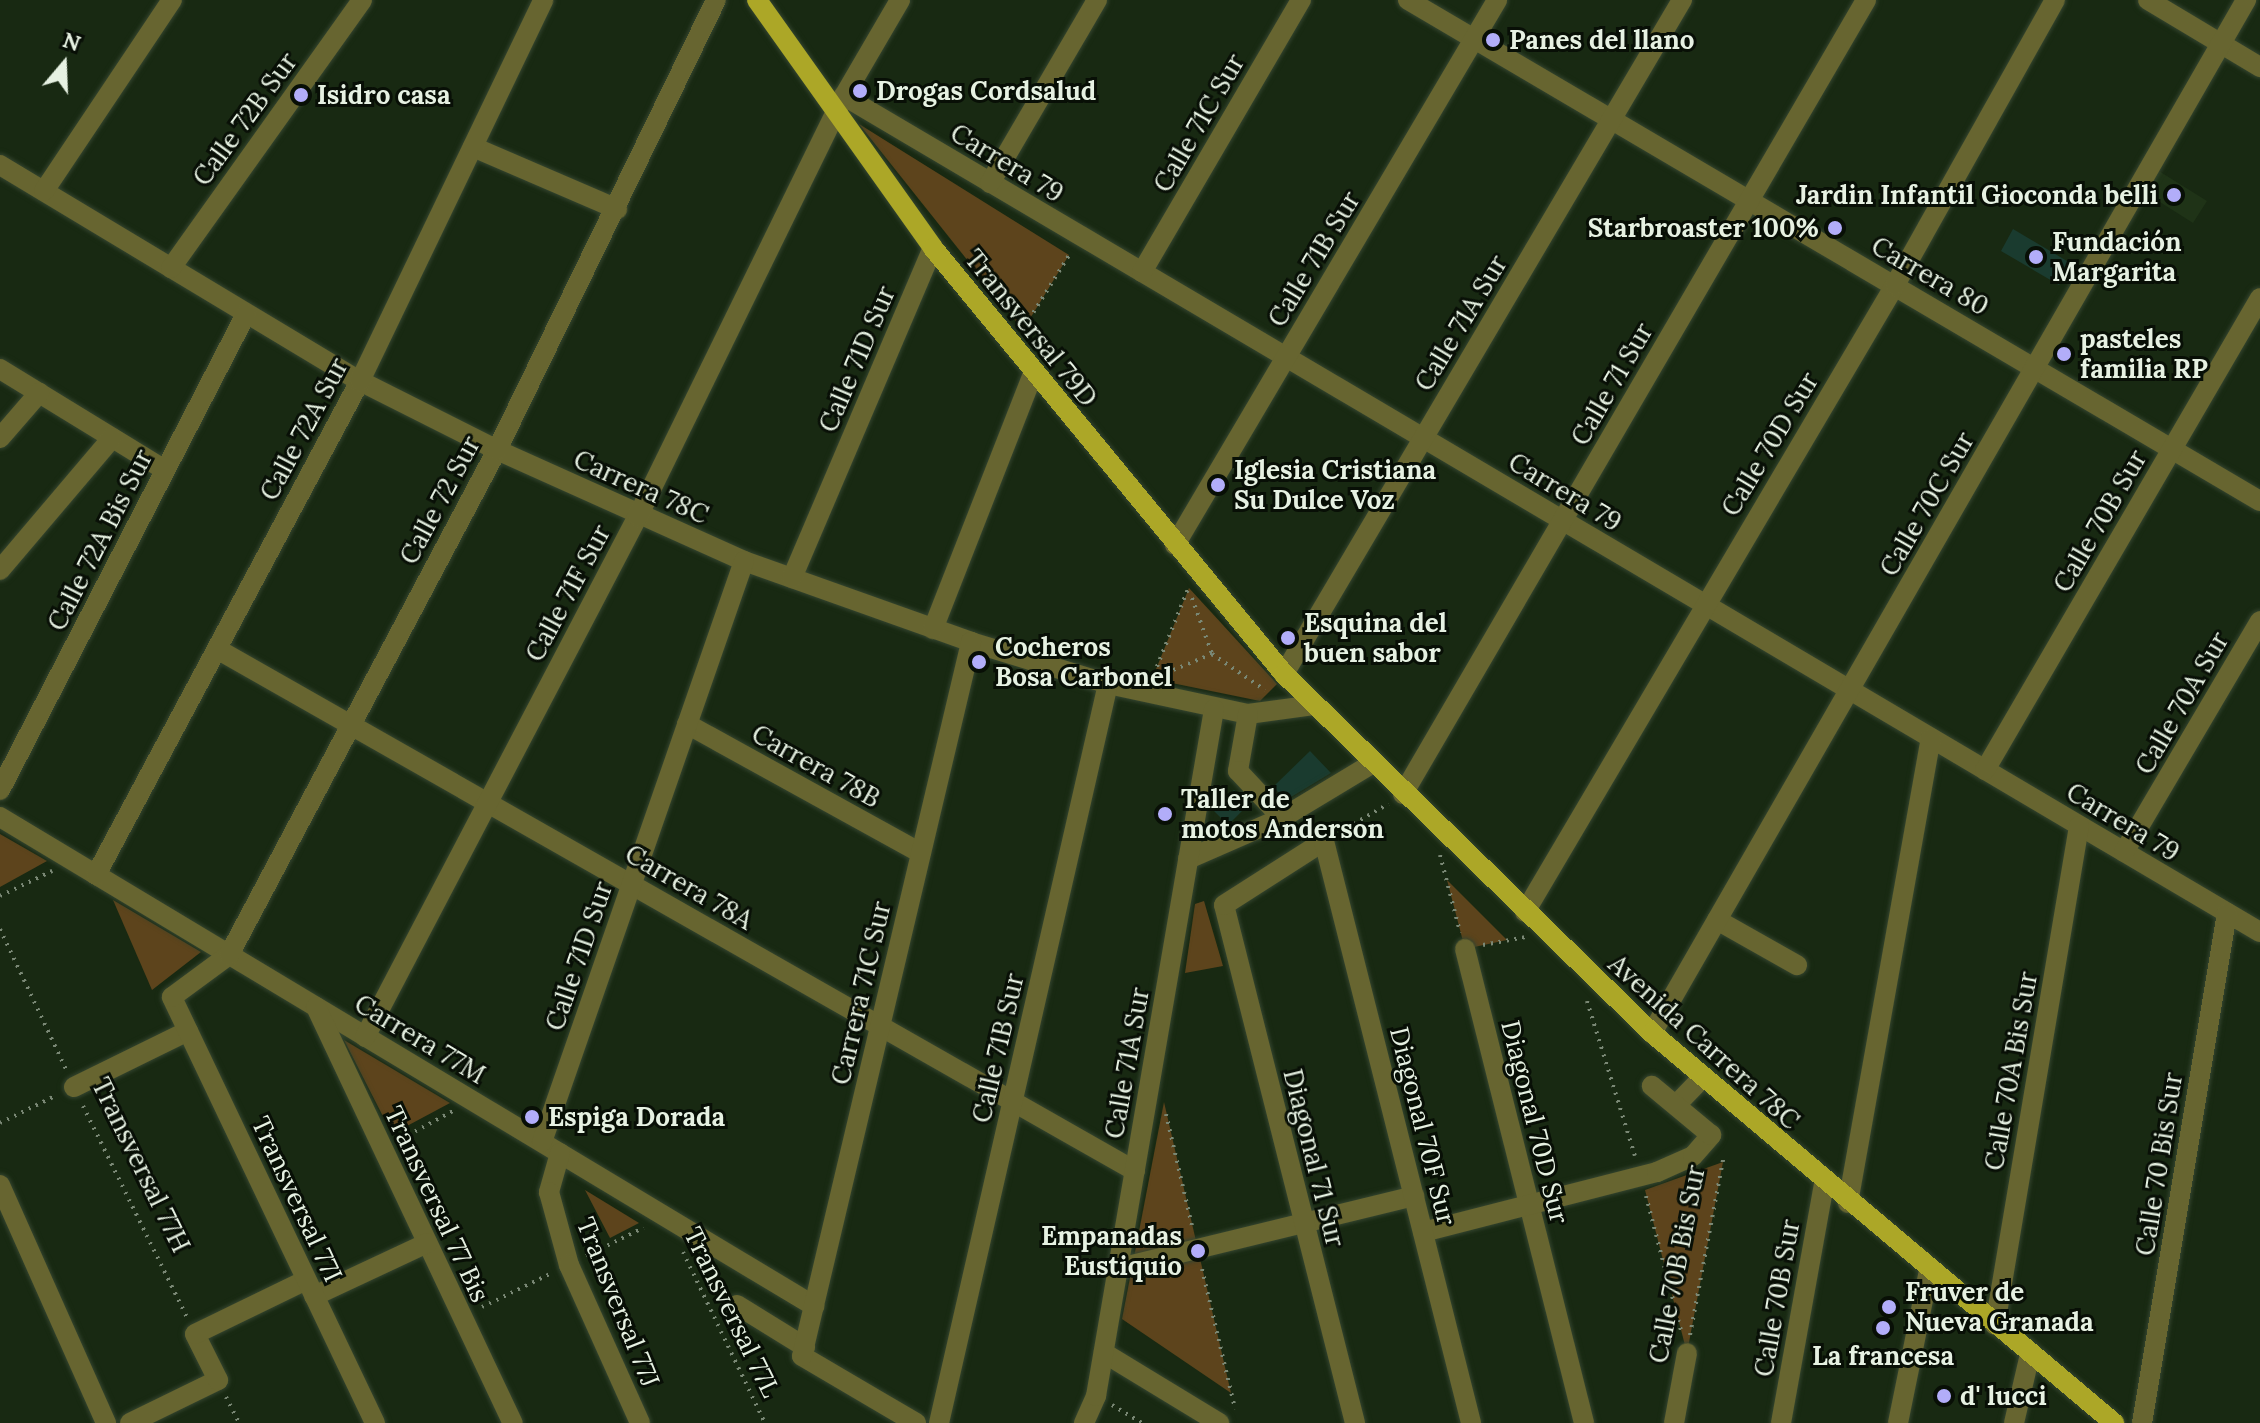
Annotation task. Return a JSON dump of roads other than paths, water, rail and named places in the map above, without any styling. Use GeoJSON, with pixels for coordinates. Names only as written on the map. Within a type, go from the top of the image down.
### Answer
{"type":"FeatureCollection","features":[{"type":"Feature","properties":{"kind":"main road","name":"Transversal 79D"},"geometry":{"type":"LineString","coordinates":[[757,0],[840,105],[933,248],[1033,374],[1284,674]]}},
{"type":"Feature","properties":{"kind":"main road","name":"Avenida Carrera 78C"},"geometry":{"type":"LineString","coordinates":[[1284,674],[1403,794],[1652,1033],[1824,1183],[2114,1423]]}},
{"type":"Feature","properties":{"kind":"street"},"geometry":{"type":"LineString","coordinates":[[44,191],[172,0]]}},
{"type":"Feature","properties":{"kind":"street","name":"Calle 72B Sur"},"geometry":{"type":"LineString","coordinates":[[171,268],[362,0]]}},
{"type":"Feature","properties":{"kind":"street","name":"Calle 72A Sur"},"geometry":{"type":"LineString","coordinates":[[96,875],[360,381],[543,0]]}},
{"type":"Feature","properties":{"kind":"street","name":"Calle 72 Sur"},"geometry":{"type":"LineString","coordinates":[[172,997],[229,955],[348,723],[497,450],[617,209],[716,0]]}},
{"type":"Feature","properties":{"kind":"street","name":"Calle 71F Sur"},"geometry":{"type":"LineString","coordinates":[[365,1037],[638,516],[840,105],[900,0]]}},
{"type":"Feature","properties":{"kind":"street"},"geometry":{"type":"LineString","coordinates":[[990,183],[1097,0]]}},
{"type":"Feature","properties":{"kind":"street","name":"Calle 71C Sur"},"geometry":{"type":"LineString","coordinates":[[1142,272],[1301,0]]}},
{"type":"Feature","properties":{"kind":"street","name":"Carrera 80"},"geometry":{"type":"LineString","coordinates":[[1408,0],[2260,501]]}},
{"type":"Feature","properties":{"kind":"street","name":"Calle 71B Sur"},"geometry":{"type":"LineString","coordinates":[[1175,545],[1497,0]]}},
{"type":"Feature","properties":{"kind":"street","name":"Calle 71A Sur"},"geometry":{"type":"LineString","coordinates":[[1284,674],[1682,0]]}},
{"type":"Feature","properties":{"kind":"street","name":"Calle 71 Sur"},"geometry":{"type":"LineString","coordinates":[[1403,794],[1866,0]]}},
{"type":"Feature","properties":{"kind":"street","name":"Calle 70D Sur"},"geometry":{"type":"LineString","coordinates":[[1525,912],[1895,285],[2055,0]]}},
{"type":"Feature","properties":{"kind":"street"},"geometry":{"type":"LineString","coordinates":[[2148,0],[2260,67]]}},
{"type":"Feature","properties":{"kind":"street","name":"Calle 70C Sur"},"geometry":{"type":"LineString","coordinates":[[1652,1033],[2246,0]]}},
{"type":"Feature","properties":{"kind":"street","name":"Carrera 79"},"geometry":{"type":"LineString","coordinates":[[840,105],[990,183],[2260,932]]}},
{"type":"Feature","properties":{"kind":"street"},"geometry":{"type":"LineString","coordinates":[[473,147],[617,209]]}},
{"type":"Feature","properties":{"kind":"street","name":"Carrera 78C"},"geometry":{"type":"LineString","coordinates":[[0,165],[360,381],[497,450],[638,516],[744,561],[971,642],[1108,684],[1248,714],[1315,705]]}},
{"type":"Feature","properties":{"kind":"street","name":"Calle 71D Sur"},"geometry":{"type":"LineString","coordinates":[[792,578],[933,248]]}},
{"type":"Feature","properties":{"kind":"street","name":"Calle 70B Sur"},"geometry":{"type":"LineString","coordinates":[[1985,770],[2260,298]]}},
{"type":"Feature","properties":{"kind":"street","name":"Calle 72A Bis Sur"},"geometry":{"type":"LineString","coordinates":[[0,790],[246,314]]}},
{"type":"Feature","properties":{"kind":"street"},"geometry":{"type":"LineString","coordinates":[[0,369],[165,470]]}},
{"type":"Feature","properties":{"kind":"street"},"geometry":{"type":"LineString","coordinates":[[933,629],[1033,374]]}},
{"type":"Feature","properties":{"kind":"street"},"geometry":{"type":"LineString","coordinates":[[0,438],[39,393]]}},
{"type":"Feature","properties":{"kind":"street"},"geometry":{"type":"LineString","coordinates":[[0,570],[112,438]]}},
{"type":"Feature","properties":{"kind":"street","name":"Calle 71D Sur"},"geometry":{"type":"LineString","coordinates":[[551,1148],[631,885],[744,561]]}},
{"type":"Feature","properties":{"kind":"street","name":"Calle 70A Sur"},"geometry":{"type":"LineString","coordinates":[[2124,852],[2260,621]]}},
{"type":"Feature","properties":{"kind":"street","name":"Carrera 71C Sur"},"geometry":{"type":"LineString","coordinates":[[804,1352],[971,642]]}},
{"type":"Feature","properties":{"kind":"street","name":"Carrera 78A"},"geometry":{"type":"LineString","coordinates":[[217,649],[1135,1171]]}},
{"type":"Feature","properties":{"kind":"street","name":"Calle 71B Sur"},"geometry":{"type":"LineString","coordinates":[[939,1423],[1108,684]]}},
{"type":"Feature","properties":{"kind":"street","name":"Calle 71A Sur"},"geometry":{"type":"LineString","coordinates":[[1084,1423],[1096,1396],[1104,1353],[1214,709]]}},
{"type":"Feature","properties":{"kind":"street"},"geometry":{"type":"LineString","coordinates":[[1248,714],[1238,771],[1282,818]]}},
{"type":"Feature","properties":{"kind":"street","name":"Carrera 78B"},"geometry":{"type":"LineString","coordinates":[[687,724],[921,853]]}},
{"type":"Feature","properties":{"kind":"street"},"geometry":{"type":"LineString","coordinates":[[1848,1203],[1931,738]]}},
{"type":"Feature","properties":{"kind":"street"},"geometry":{"type":"LineString","coordinates":[[1188,859],[1282,818],[1373,763]]}},
{"type":"Feature","properties":{"kind":"street","name":"Carrera 77M"},"geometry":{"type":"LineString","coordinates":[[0,817],[814,1306]]}},
{"type":"Feature","properties":{"kind":"street","name":"Calle 70A Bis Sur"},"geometry":{"type":"LineString","coordinates":[[1995,1325],[2079,826]]}},
{"type":"Feature","properties":{"kind":"street","name":"Diagonal 70F Sur"},"geometry":{"type":"LineString","coordinates":[[1224,905],[1324,841],[1471,1423]]}},
{"type":"Feature","properties":{"kind":"street","name":"Diagonal 71 Sur"},"geometry":{"type":"LineString","coordinates":[[1224,905],[1355,1423]]}},
{"type":"Feature","properties":{"kind":"street","name":"Calle 70 Bis Sur"},"geometry":{"type":"LineString","coordinates":[[2142,1423],[2227,913]]}},
{"type":"Feature","properties":{"kind":"street"},"geometry":{"type":"LineString","coordinates":[[1717,920],[1797,965]]}},
{"type":"Feature","properties":{"kind":"street","name":"Diagonal 70D Sur"},"geometry":{"type":"LineString","coordinates":[[1465,949],[1584,1423]]}},
{"type":"Feature","properties":{"kind":"street","name":"Transversal 77I"},"geometry":{"type":"LineString","coordinates":[[172,997],[375,1423]]}},
{"type":"Feature","properties":{"kind":"street","name":"Transversal 77 Bis"},"geometry":{"type":"LineString","coordinates":[[315,1007],[513,1423]]}},
{"type":"Feature","properties":{"kind":"street"},"geometry":{"type":"LineString","coordinates":[[74,1087],[188,1031]]}},
{"type":"Feature","properties":{"kind":"street"},"geometry":{"type":"LineString","coordinates":[[1676,1105],[1702,1078]]}},
{"type":"Feature","properties":{"kind":"street"},"geometry":{"type":"LineString","coordinates":[[1423,1232],[1641,1176],[1693,1156],[1718,1140],[1652,1086]]}},
{"type":"Feature","properties":{"kind":"street","name":"Transversal 77J"},"geometry":{"type":"LineString","coordinates":[[551,1148],[549,1192],[569,1265],[640,1423]]}},
{"type":"Feature","properties":{"kind":"street","name":"Calle 70B Sur"},"geometry":{"type":"LineString","coordinates":[[1781,1423],[1824,1183]]}},
{"type":"Feature","properties":{"kind":"street"},"geometry":{"type":"LineString","coordinates":[[0,1185],[106,1423]]}},
{"type":"Feature","properties":{"kind":"street"},"geometry":{"type":"LineString","coordinates":[[1119,1268],[1414,1196]]}},
{"type":"Feature","properties":{"kind":"street"},"geometry":{"type":"LineString","coordinates":[[130,1423],[218,1380],[195,1334],[427,1243]]}},
{"type":"Feature","properties":{"kind":"street"},"geometry":{"type":"LineString","coordinates":[[1898,1423],[1929,1270]]}},
{"type":"Feature","properties":{"kind":"street"},"geometry":{"type":"LineString","coordinates":[[737,1305],[916,1423]]}},
{"type":"Feature","properties":{"kind":"street"},"geometry":{"type":"LineString","coordinates":[[1104,1353],[1219,1423]]}},
{"type":"Feature","properties":{"kind":"street","name":"Calle 70B Bis Sur"},"geometry":{"type":"LineString","coordinates":[[1674,1423],[1687,1353]]}},
{"type":"Feature","properties":{"kind":"street"},"geometry":{"type":"LineString","coordinates":[[2014,1423],[2030,1354]]}},
{"type":"Feature","properties":{"kind":"place","name":"Panes del llano"},"geometry":{"type":"Point","coordinates":[1493,40]}},
{"type":"Feature","properties":{"kind":"place","name":"Drogas Cordsalud"},"geometry":{"type":"Point","coordinates":[860,91]}},
{"type":"Feature","properties":{"kind":"place","name":"Isidro casa"},"geometry":{"type":"Point","coordinates":[301,95]}},
{"type":"Feature","properties":{"kind":"place","name":"Jardin Infantil Gioconda belli"},"geometry":{"type":"Point","coordinates":[2174,195]}},
{"type":"Feature","properties":{"kind":"place","name":"Starbroaster 100%"},"geometry":{"type":"Point","coordinates":[1835,228]}},
{"type":"Feature","properties":{"kind":"place","name":"Fundación Margarita"},"geometry":{"type":"Point","coordinates":[2036,257]}},
{"type":"Feature","properties":{"kind":"place","name":"pasteles familia RP"},"geometry":{"type":"Point","coordinates":[2064,354]}},
{"type":"Feature","properties":{"kind":"place","name":"Iglesia Cristiana Su Dulce Voz"},"geometry":{"type":"Point","coordinates":[1218,485]}},
{"type":"Feature","properties":{"kind":"place","name":"Esquina del buen sabor"},"geometry":{"type":"Point","coordinates":[1288,638]}},
{"type":"Feature","properties":{"kind":"place","name":"Cocheros Bosa Carbonel"},"geometry":{"type":"Point","coordinates":[979,662]}},
{"type":"Feature","properties":{"kind":"place","name":"Taller de motos Anderson"},"geometry":{"type":"Point","coordinates":[1165,814]}},
{"type":"Feature","properties":{"kind":"place","name":"Espiga Dorada"},"geometry":{"type":"Point","coordinates":[532,1117]}},
{"type":"Feature","properties":{"kind":"place","name":"Empanadas Eustiquio"},"geometry":{"type":"Point","coordinates":[1198,1251]}},
{"type":"Feature","properties":{"kind":"place","name":"Fruver de Nueva Granada"},"geometry":{"type":"Point","coordinates":[1889,1307]}},
{"type":"Feature","properties":{"kind":"place","name":"La francesa"},"geometry":{"type":"Point","coordinates":[1883,1328]}},
{"type":"Feature","properties":{"kind":"place","name":"d' lucci"},"geometry":{"type":"Point","coordinates":[1944,1396]}}]}
